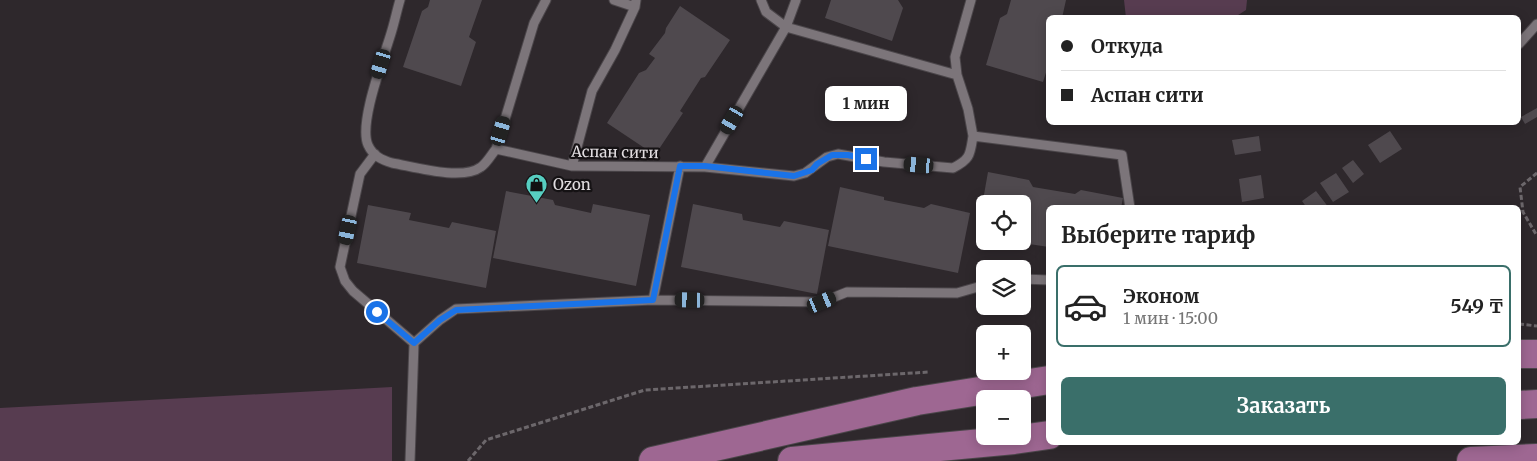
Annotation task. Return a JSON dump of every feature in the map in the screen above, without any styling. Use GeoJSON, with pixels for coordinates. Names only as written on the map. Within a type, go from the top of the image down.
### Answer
{"type":"FeatureCollection","features":[{"type":"Feature","properties":{"kind":"main road"},"geometry":{"type":"LineString","coordinates":[[1521,354],[1537,354]]}},
{"type":"Feature","properties":{"kind":"main road"},"geometry":{"type":"LineString","coordinates":[[653,461],[917,401],[1046,380]]}},
{"type":"Feature","properties":{"kind":"main road"},"geometry":{"type":"LineString","coordinates":[[1521,405],[1537,404]]}},
{"type":"Feature","properties":{"kind":"main road"},"geometry":{"type":"LineString","coordinates":[[792,461],[1046,435]]}},
{"type":"Feature","properties":{"kind":"main road"},"geometry":{"type":"LineString","coordinates":[[1471,461],[1537,458]]}},
{"type":"Feature","properties":{"kind":"lane"},"geometry":{"type":"LineString","coordinates":[[400,0],[371,97],[366,136],[368,146],[382,160],[459,174],[471,173],[482,166],[496,149],[534,23],[546,0]]}},
{"type":"Feature","properties":{"kind":"lane"},"geometry":{"type":"LineString","coordinates":[[572,166],[592,91],[615,50],[636,3],[614,0]]}},
{"type":"Feature","properties":{"kind":"lane"},"geometry":{"type":"LineString","coordinates":[[761,0],[766,12],[786,27],[957,75]]}},
{"type":"Feature","properties":{"kind":"lane"},"geometry":{"type":"LineString","coordinates":[[705,166],[786,27],[796,0]]}},
{"type":"Feature","properties":{"kind":"lane"},"geometry":{"type":"LineString","coordinates":[[972,0],[955,57],[957,75],[968,109],[973,136],[1122,155],[1130,205]]}},
{"type":"Feature","properties":{"kind":"lane"},"geometry":{"type":"LineString","coordinates":[[1521,42],[1537,24]]}},
{"type":"Feature","properties":{"kind":"lane","name":"Аспан сити"},"geometry":{"type":"LineString","coordinates":[[496,149],[572,166],[705,166],[794,176],[806,173],[827,157],[838,154],[884,162],[953,168],[970,155],[973,136]]}},
{"type":"Feature","properties":{"kind":"lane"},"geometry":{"type":"LineString","coordinates":[[374,154],[360,174],[340,267],[345,281],[353,291],[414,343]]}},
{"type":"Feature","properties":{"kind":"lane"},"geometry":{"type":"LineString","coordinates":[[653,300],[680,166]]}},
{"type":"Feature","properties":{"kind":"lane"},"geometry":{"type":"LineString","coordinates":[[1031,279],[1046,280]]}},
{"type":"Feature","properties":{"kind":"lane"},"geometry":{"type":"LineString","coordinates":[[410,461],[414,343],[440,320],[456,310],[653,300],[822,302],[847,292],[957,293],[976,288]]}},
{"type":"Feature","properties":{"kind":"path"},"geometry":{"type":"LineString","coordinates":[[1537,173],[1520,187],[1524,212],[1537,236]]}},
{"type":"Feature","properties":{"kind":"path"},"geometry":{"type":"LineString","coordinates":[[1521,324],[1537,326]]}},
{"type":"Feature","properties":{"kind":"path"},"geometry":{"type":"LineString","coordinates":[[468,461],[486,440],[645,390],[936,372]]}},
{"type":"Feature","properties":{"kind":"shaded area"},"geometry":{"type":"Polygon","coordinates":[[[1124,0],[1247,0],[1246,10],[1238,15],[1126,15],[1124,0]]]}},
{"type":"Feature","properties":{"kind":"shaded area"},"geometry":{"type":"Polygon","coordinates":[[[392,387],[392,461],[0,461],[0,408],[392,387]]]}},
{"type":"Feature","properties":{"kind":"building"},"geometry":{"type":"Polygon","coordinates":[[[430,0],[482,0],[469,37],[476,42],[461,86],[403,67],[422,11],[428,7],[430,0]]]}},
{"type":"Feature","properties":{"kind":"building"},"geometry":{"type":"Polygon","coordinates":[[[831,0],[898,0],[903,8],[892,41],[825,18],[831,0]]]}},
{"type":"Feature","properties":{"kind":"building"},"geometry":{"type":"Polygon","coordinates":[[[1011,0],[1066,0],[1063,15],[1046,15],[1046,72],[1043,82],[986,65],[1000,18],[1007,14],[1011,0]]]}},
{"type":"Feature","properties":{"kind":"building"},"geometry":{"type":"Polygon","coordinates":[[[680,6],[730,40],[705,77],[701,78],[680,111],[683,113],[655,155],[607,123],[639,73],[646,70],[655,58],[649,54],[665,33],[666,28],[680,6]]]}},
{"type":"Feature","properties":{"kind":"building"},"geometry":{"type":"Polygon","coordinates":[[[1537,108],[1537,117],[1525,124],[1521,117],[1537,108]]]}},
{"type":"Feature","properties":{"kind":"building"},"geometry":{"type":"Polygon","coordinates":[[[1390,131],[1402,149],[1380,163],[1368,145],[1390,131]]]}},
{"type":"Feature","properties":{"kind":"building"},"geometry":{"type":"Polygon","coordinates":[[[1259,136],[1261,151],[1235,155],[1232,140],[1259,136]]]}},
{"type":"Feature","properties":{"kind":"building"},"geometry":{"type":"Polygon","coordinates":[[[1353,160],[1364,174],[1353,183],[1342,168],[1353,160]]]}},
{"type":"Feature","properties":{"kind":"building"},"geometry":{"type":"Polygon","coordinates":[[[988,172],[1029,180],[1033,187],[1075,194],[1081,190],[1123,198],[1122,205],[1046,205],[1046,247],[1031,244],[1031,195],[984,195],[988,172]]]}},
{"type":"Feature","properties":{"kind":"building"},"geometry":{"type":"Polygon","coordinates":[[[1336,173],[1349,192],[1333,202],[1320,183],[1336,173]]]}},
{"type":"Feature","properties":{"kind":"building"},"geometry":{"type":"Polygon","coordinates":[[[1261,175],[1264,198],[1242,202],[1239,179],[1261,175]]]}},
{"type":"Feature","properties":{"kind":"building"},"geometry":{"type":"Polygon","coordinates":[[[840,187],[884,197],[884,200],[924,208],[931,204],[970,213],[958,273],[828,246],[840,187]]]}},
{"type":"Feature","properties":{"kind":"building"},"geometry":{"type":"Polygon","coordinates":[[[506,191],[553,200],[555,205],[591,213],[593,204],[650,215],[636,286],[493,258],[506,191]]]}},
{"type":"Feature","properties":{"kind":"building"},"geometry":{"type":"Polygon","coordinates":[[[1316,191],[1327,205],[1305,205],[1302,201],[1316,191]]]}},
{"type":"Feature","properties":{"kind":"building"},"geometry":{"type":"Polygon","coordinates":[[[693,204],[742,214],[743,220],[780,227],[784,221],[829,230],[817,294],[681,267],[693,204]]]}},
{"type":"Feature","properties":{"kind":"building"},"geometry":{"type":"Polygon","coordinates":[[[368,205],[411,213],[409,220],[449,228],[452,222],[496,231],[486,288],[357,263],[368,205]]]}},
{"type":"Feature","properties":{"kind":"place","name":"Ozon"},"geometry":{"type":"Point","coordinates":[537,203]}},
{"type":"Feature","properties":{"kind":"route"},"geometry":{"type":"LineString","coordinates":[[377,312],[414,343],[440,320],[456,310],[653,300],[680,166],[705,166],[794,176],[812,170],[817,164],[832,155],[848,155],[866,159]]}}]}
